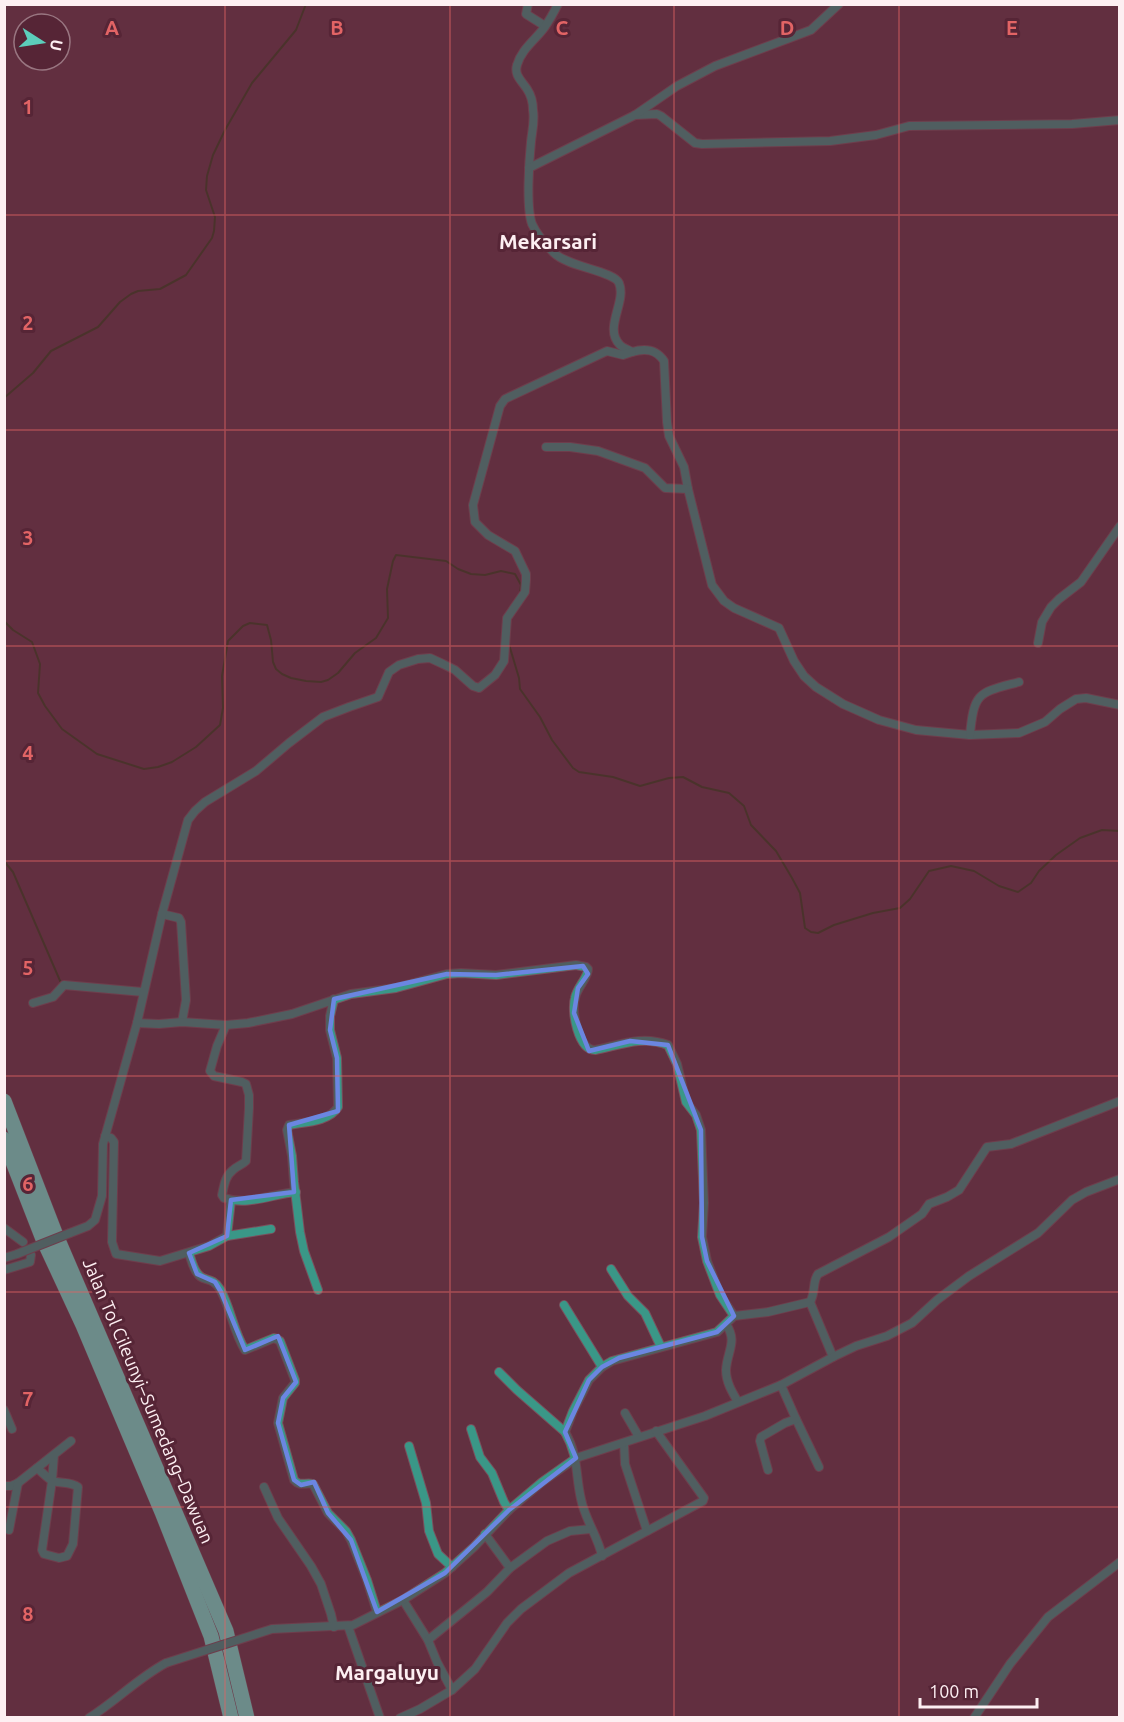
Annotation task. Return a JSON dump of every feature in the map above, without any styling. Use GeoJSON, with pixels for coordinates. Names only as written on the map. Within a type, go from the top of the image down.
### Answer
{"type":"FeatureCollection","features":[{"type":"Feature","properties":{"kind":"highway","name":"Jalan Tol Cileunyi–Sumedang–Dawuan"},"geometry":{"type":"LineString","coordinates":[[4,1101],[55,1233],[226,1631],[247,1718]]}},
{"type":"Feature","properties":{"kind":"highway","name":"Jalan Tol Cileunyi–Sumedang–Dawuan"},"geometry":{"type":"LineString","coordinates":[[4,1138],[43,1239],[83,1325],[144,1468],[211,1636],[231,1718]]}},
{"type":"Feature","properties":{"kind":"street"},"geometry":{"type":"LineString","coordinates":[[528,4],[526,14],[545,26]]}},
{"type":"Feature","properties":{"kind":"street"},"geometry":{"type":"LineString","coordinates":[[558,4],[516,67],[516,74],[526,88],[533,108],[529,214],[533,226],[556,256],[570,264],[605,273],[615,278],[620,284],[621,294],[616,312],[615,334],[620,345],[632,352]]}},
{"type":"Feature","properties":{"kind":"street"},"geometry":{"type":"LineString","coordinates":[[529,168],[635,115],[677,86],[715,66],[811,30],[839,4]]}},
{"type":"Feature","properties":{"kind":"street"},"geometry":{"type":"LineString","coordinates":[[635,115],[657,114],[695,143],[702,144],[830,141],[876,135],[909,126],[1072,124],[1119,120]]}},
{"type":"Feature","properties":{"kind":"street"},"geometry":{"type":"LineString","coordinates":[[4,1258],[88,1226],[95,1220],[102,1196],[103,1144],[137,1023],[162,914],[188,819],[205,802],[256,771],[323,717],[378,697],[388,672],[399,665],[418,658],[430,658],[455,670],[473,686],[479,688],[495,675],[504,662],[507,618],[525,592],[526,574],[515,551],[488,535],[475,522],[473,505],[500,406],[505,399],[607,351],[623,354],[640,350],[660,354],[664,361],[669,436],[684,467],[712,585],[724,601],[734,608],[779,628],[794,661],[804,676],[816,687],[843,704],[879,720],[916,730],[970,735],[1019,733],[1045,722],[1076,699],[1086,698],[1119,705]]}},
{"type":"Feature","properties":{"kind":"street"},"geometry":{"type":"LineString","coordinates":[[546,447],[584,448],[598,451],[645,468],[665,488],[688,489]]}},
{"type":"Feature","properties":{"kind":"street"},"geometry":{"type":"LineString","coordinates":[[1038,643],[1042,622],[1051,607],[1081,582],[1119,526]]}},
{"type":"Feature","properties":{"kind":"street"},"geometry":{"type":"LineString","coordinates":[[970,735],[972,712],[980,696],[990,690],[1019,682]]}},
{"type":"Feature","properties":{"kind":"street"},"geometry":{"type":"LineString","coordinates":[[162,914],[179,918],[182,922],[186,1000],[182,1022]]}},
{"type":"Feature","properties":{"kind":"street"},"geometry":{"type":"LineString","coordinates":[[137,1023],[182,1022],[226,1025],[248,1023],[292,1014],[351,994],[396,988],[447,974],[496,975],[576,965],[586,967],[588,974],[578,988],[574,1000],[574,1013],[586,1047],[591,1051],[630,1041],[662,1043],[668,1045],[677,1064],[686,1102],[696,1115],[701,1130],[704,1203],[702,1237],[720,1295],[734,1316]]}},
{"type":"Feature","properties":{"kind":"street"},"geometry":{"type":"LineString","coordinates":[[33,1003],[53,997],[64,985],[143,992]]}},
{"type":"Feature","properties":{"kind":"street"},"geometry":{"type":"LineString","coordinates":[[318,1290],[304,1251],[287,1130],[289,1125],[327,1117],[335,1113],[338,1107],[337,1058],[330,1030],[334,999]]}},
{"type":"Feature","properties":{"kind":"street"},"geometry":{"type":"LineString","coordinates":[[226,1025],[210,1071],[214,1076],[244,1082],[249,1095],[246,1159],[244,1164],[230,1172],[226,1178],[222,1195],[231,1200],[257,1199],[296,1192]]}},
{"type":"Feature","properties":{"kind":"street"},"geometry":{"type":"LineString","coordinates":[[565,1432],[573,1411],[590,1380],[602,1368],[619,1358],[717,1332],[734,1316],[768,1312],[810,1302],[814,1296],[814,1278],[818,1274],[889,1237],[922,1214],[929,1204],[958,1190],[987,1147],[1011,1144],[1119,1101]]}},
{"type":"Feature","properties":{"kind":"street"},"geometry":{"type":"LineString","coordinates":[[105,1136],[114,1140],[112,1242],[116,1254],[160,1261],[208,1246],[227,1236],[270,1229]]}},
{"type":"Feature","properties":{"kind":"street"},"geometry":{"type":"LineString","coordinates":[[103,1180],[112,1179]]}},
{"type":"Feature","properties":{"kind":"street"},"geometry":{"type":"LineString","coordinates":[[89,1718],[149,1672],[166,1663],[272,1629],[334,1627],[360,1623],[446,1573],[509,1510],[542,1482],[576,1458],[705,1416],[781,1384],[833,1357],[887,1336],[912,1323],[969,1276],[1038,1233],[1072,1200],[1119,1179]]}},
{"type":"Feature","properties":{"kind":"street"},"geometry":{"type":"LineString","coordinates":[[227,1236],[231,1200]]}},
{"type":"Feature","properties":{"kind":"street"},"geometry":{"type":"LineString","coordinates":[[4,1228],[23,1242]]}},
{"type":"Feature","properties":{"kind":"street"},"geometry":{"type":"LineString","coordinates":[[189,1253],[197,1274],[215,1282],[221,1292],[245,1350],[274,1338],[280,1341],[295,1380],[283,1398],[278,1423],[294,1480],[297,1484],[313,1484],[328,1513],[346,1531],[367,1580],[377,1612]]}},
{"type":"Feature","properties":{"kind":"street"},"geometry":{"type":"LineString","coordinates":[[4,1270],[30,1262],[31,1255]]}},
{"type":"Feature","properties":{"kind":"street"},"geometry":{"type":"LineString","coordinates":[[610,1269],[628,1296],[645,1313],[661,1347]]}},
{"type":"Feature","properties":{"kind":"street"},"geometry":{"type":"LineString","coordinates":[[810,1302],[833,1357]]}},
{"type":"Feature","properties":{"kind":"street"},"geometry":{"type":"LineString","coordinates":[[564,1305],[602,1368]]}},
{"type":"Feature","properties":{"kind":"street"},"geometry":{"type":"LineString","coordinates":[[726,1324],[732,1332],[726,1371],[730,1390],[738,1402]]}},
{"type":"Feature","properties":{"kind":"street"},"geometry":{"type":"LineString","coordinates":[[499,1372],[565,1432],[576,1458],[581,1500],[602,1556]]}},
{"type":"Feature","properties":{"kind":"street"},"geometry":{"type":"LineString","coordinates":[[781,1384],[819,1467]]}},
{"type":"Feature","properties":{"kind":"street"},"geometry":{"type":"LineString","coordinates":[[4,1410],[12,1429]]}},
{"type":"Feature","properties":{"kind":"street"},"geometry":{"type":"LineString","coordinates":[[625,1413],[639,1437]]}},
{"type":"Feature","properties":{"kind":"street"},"geometry":{"type":"LineString","coordinates":[[768,1470],[760,1441],[761,1437],[796,1419]]}},
{"type":"Feature","properties":{"kind":"street"},"geometry":{"type":"LineString","coordinates":[[471,1429],[480,1457],[492,1473],[509,1510]]}},
{"type":"Feature","properties":{"kind":"street"},"geometry":{"type":"LineString","coordinates":[[400,1718],[420,1709],[452,1689],[474,1669],[507,1623],[521,1609],[569,1573],[704,1499],[656,1431]]}},
{"type":"Feature","properties":{"kind":"street"},"geometry":{"type":"LineString","coordinates":[[4,1486],[18,1483],[71,1441]]}},
{"type":"Feature","properties":{"kind":"street"},"geometry":{"type":"LineString","coordinates":[[624,1443],[625,1464],[647,1531]]}},
{"type":"Feature","properties":{"kind":"street"},"geometry":{"type":"LineString","coordinates":[[409,1446],[426,1503],[429,1531],[438,1554],[452,1567]]}},
{"type":"Feature","properties":{"kind":"street"},"geometry":{"type":"LineString","coordinates":[[37,1468],[52,1481],[76,1484],[78,1487],[73,1544],[67,1556],[59,1558],[44,1554],[42,1550],[52,1481],[54,1455]]}},
{"type":"Feature","properties":{"kind":"street"},"geometry":{"type":"LineString","coordinates":[[9,1530],[18,1483]]}},
{"type":"Feature","properties":{"kind":"street"},"geometry":{"type":"LineString","coordinates":[[264,1487],[278,1518],[321,1584],[332,1614],[334,1627]]}},
{"type":"Feature","properties":{"kind":"street"},"geometry":{"type":"LineString","coordinates":[[4,1501],[13,1507]]}},
{"type":"Feature","properties":{"kind":"street"},"geometry":{"type":"LineString","coordinates":[[428,1640],[488,1592],[510,1568],[547,1541],[570,1531],[591,1529]]}},
{"type":"Feature","properties":{"kind":"street"},"geometry":{"type":"LineString","coordinates":[[485,1534],[510,1568]]}},
{"type":"Feature","properties":{"kind":"street"},"geometry":{"type":"LineString","coordinates":[[974,1718],[1010,1664],[1048,1617],[1119,1562]]}},
{"type":"Feature","properties":{"kind":"street"},"geometry":{"type":"LineString","coordinates":[[403,1600],[428,1640],[452,1689]]}},
{"type":"Feature","properties":{"kind":"street"},"geometry":{"type":"LineString","coordinates":[[348,1626],[380,1718]]}},
{"type":"Feature","properties":{"kind":"highlighted area"},"geometry":{"type":"Polygon","coordinates":[[[583,966],[588,974],[578,988],[574,1013],[589,1051],[630,1041],[668,1045],[701,1130],[702,1237],[707,1261],[734,1316],[717,1332],[619,1358],[602,1367],[589,1380],[565,1432],[576,1458],[509,1510],[445,1573],[377,1612],[351,1540],[328,1513],[314,1482],[301,1485],[294,1480],[278,1423],[283,1398],[296,1382],[278,1336],[245,1350],[221,1292],[215,1282],[197,1274],[189,1253],[227,1236],[231,1200],[294,1192],[289,1125],[338,1111],[337,1058],[330,1030],[334,999],[447,974],[496,975],[583,966]]]}},
{"type":"Feature","properties":{"kind":"waterway"},"geometry":{"type":"LineString","coordinates":[[4,398],[33,373],[51,351],[98,327],[120,302],[131,294],[160,289],[186,275],[212,238],[214,231],[215,217],[206,190],[213,155],[252,83],[296,30],[306,4]]}},
{"type":"Feature","properties":{"kind":"waterway"},"geometry":{"type":"LineString","coordinates":[[4,621],[13,630],[32,642],[40,664],[38,693],[62,729],[97,754],[144,769],[172,762],[196,747],[220,725],[223,708],[222,676],[228,641],[243,626],[250,623],[267,625],[273,662],[282,674],[291,678],[321,682],[338,673],[355,653],[376,638],[388,618],[387,589],[396,555],[446,561],[471,574],[485,575],[501,571],[515,574],[521,585],[520,593]]}},
{"type":"Feature","properties":{"kind":"waterway"},"geometry":{"type":"LineString","coordinates":[[508,641],[520,689],[540,717],[552,740],[573,768],[579,772],[613,777],[640,786],[669,778],[683,777],[702,787],[729,793],[744,806],[751,825],[776,851],[792,878],[800,893],[805,928],[811,932],[818,933],[834,925],[873,913],[900,908],[910,899],[929,871],[951,866],[974,871],[999,886],[1018,892],[1031,883],[1039,871],[1056,855],[1080,838],[1102,830],[1120,831]]}},
{"type":"Feature","properties":{"kind":"waterway"},"geometry":{"type":"LineString","coordinates":[[4,861],[13,872],[61,983]]}},
{"type":"Feature","properties":{"kind":"district","name":"Mekarsari"},"geometry":{"type":"Point","coordinates":[548,242]}},
{"type":"Feature","properties":{"kind":"district","name":"Margaluyu"},"geometry":{"type":"Point","coordinates":[387,1673]}}]}
